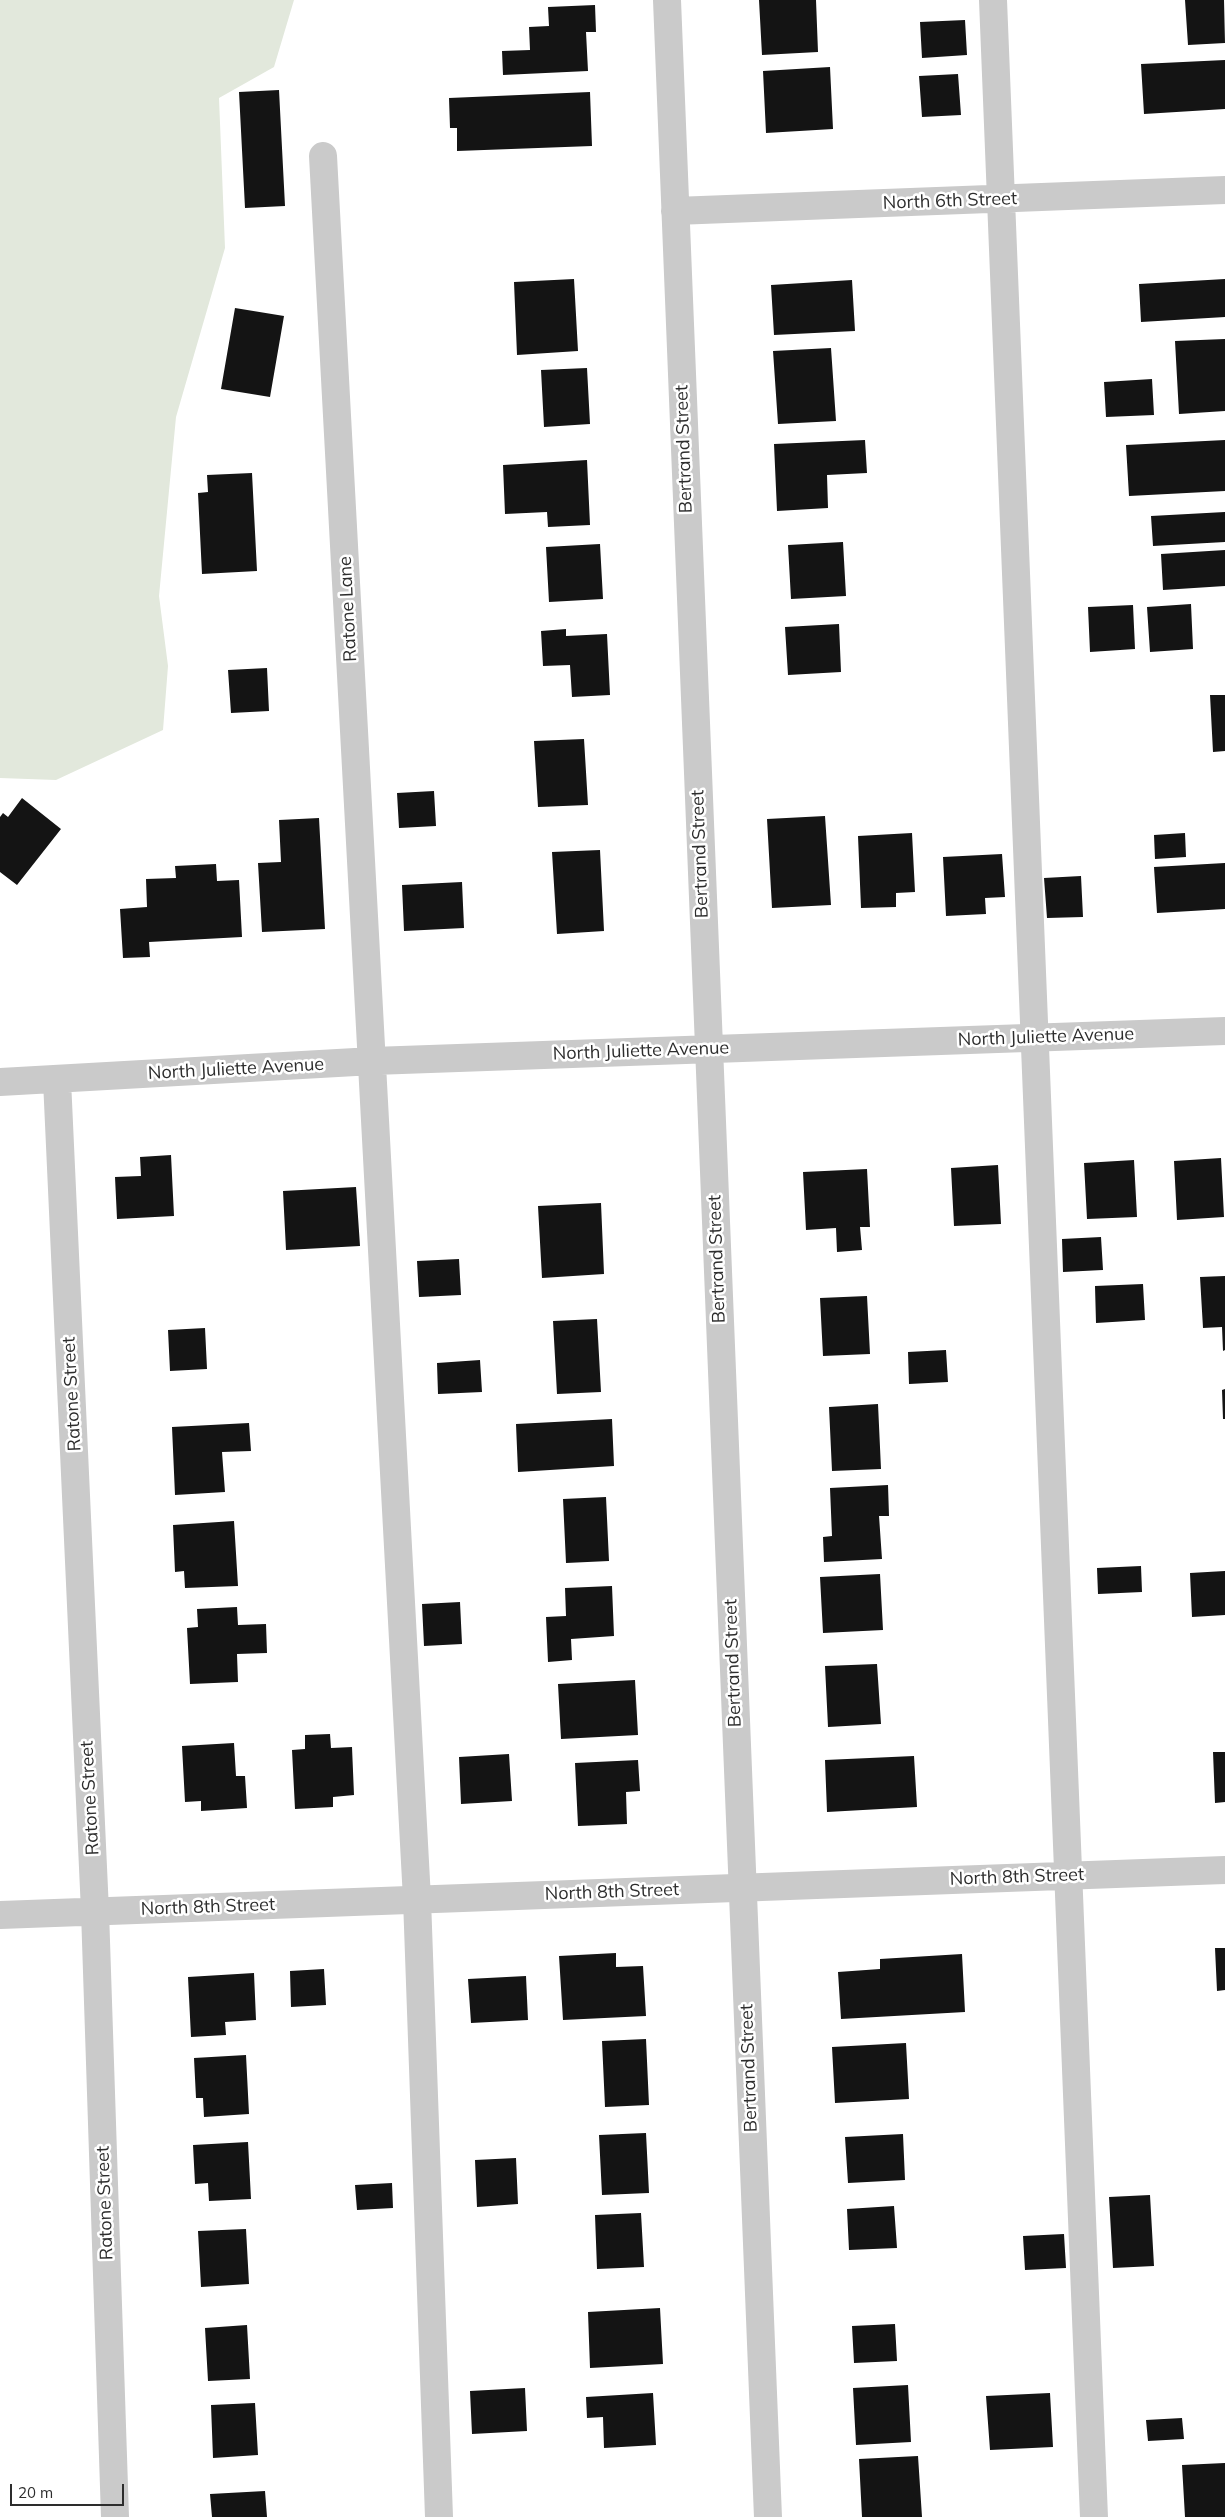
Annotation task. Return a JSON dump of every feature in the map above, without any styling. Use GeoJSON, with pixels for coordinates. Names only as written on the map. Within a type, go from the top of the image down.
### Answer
{"type":"FeatureCollection","features":[{"type":"Feature","properties":{"kind":"street","name":"Bertrand Street"},"geometry":{"type":"LineString","coordinates":[[667,0],[768,2517]]}},
{"type":"Feature","properties":{"kind":"street"},"geometry":{"type":"LineString","coordinates":[[993,0],[1094,2517]]}},
{"type":"Feature","properties":{"kind":"street","name":"Ratone Lane"},"geometry":{"type":"LineString","coordinates":[[323,156],[417,1899],[439,2517]]}},
{"type":"Feature","properties":{"kind":"street","name":"North 6th Street"},"geometry":{"type":"LineString","coordinates":[[675,211],[1225,190]]}},
{"type":"Feature","properties":{"kind":"street","name":"North Juliette Avenue"},"geometry":{"type":"LineString","coordinates":[[0,1082],[373,1061],[1225,1031]]}},
{"type":"Feature","properties":{"kind":"street","name":"Ratone Street"},"geometry":{"type":"LineString","coordinates":[[57,1080],[95,1911],[115,2517]]}},
{"type":"Feature","properties":{"kind":"street","name":"North 8th Street"},"geometry":{"type":"LineString","coordinates":[[0,1915],[1225,1870]]}},
{"type":"Feature","properties":{"kind":"shaded area"},"geometry":{"type":"Polygon","coordinates":[[[0,0],[294,0],[274,67],[219,98],[225,248],[176,417],[159,596],[168,666],[163,730],[56,780],[0,778],[0,0]]]}},
{"type":"Feature","properties":{"kind":"building"},"geometry":{"type":"Polygon","coordinates":[[[759,0],[816,0],[818,52],[762,55],[759,0]]]}},
{"type":"Feature","properties":{"kind":"building"},"geometry":{"type":"Polygon","coordinates":[[[1185,0],[1224,0],[1225,43],[1188,45],[1185,0]]]}},
{"type":"Feature","properties":{"kind":"building"},"geometry":{"type":"Polygon","coordinates":[[[595,5],[596,32],[586,32],[588,71],[503,75],[502,51],[530,50],[529,27],[549,26],[548,7],[595,5]]]}},
{"type":"Feature","properties":{"kind":"building"},"geometry":{"type":"Polygon","coordinates":[[[965,20],[967,55],[922,58],[920,22],[965,20]]]}},
{"type":"Feature","properties":{"kind":"building"},"geometry":{"type":"Polygon","coordinates":[[[1225,60],[1225,109],[1144,114],[1141,64],[1225,60]]]}},
{"type":"Feature","properties":{"kind":"building"},"geometry":{"type":"Polygon","coordinates":[[[830,67],[833,129],[766,133],[763,71],[830,67]]]}},
{"type":"Feature","properties":{"kind":"building"},"geometry":{"type":"Polygon","coordinates":[[[958,74],[961,115],[922,117],[919,76],[958,74]]]}},
{"type":"Feature","properties":{"kind":"building"},"geometry":{"type":"Polygon","coordinates":[[[279,90],[285,206],[245,208],[239,92],[279,90]]]}},
{"type":"Feature","properties":{"kind":"building"},"geometry":{"type":"Polygon","coordinates":[[[590,92],[592,146],[457,151],[457,128],[450,128],[449,98],[590,92]]]}},
{"type":"Feature","properties":{"kind":"building"},"geometry":{"type":"Polygon","coordinates":[[[574,279],[578,351],[517,355],[514,282],[574,279]]]}},
{"type":"Feature","properties":{"kind":"building"},"geometry":{"type":"Polygon","coordinates":[[[1225,279],[1225,317],[1141,322],[1139,284],[1225,279]]]}},
{"type":"Feature","properties":{"kind":"building"},"geometry":{"type":"Polygon","coordinates":[[[852,280],[855,331],[774,335],[771,285],[852,280]]]}},
{"type":"Feature","properties":{"kind":"building"},"geometry":{"type":"Polygon","coordinates":[[[235,308],[284,316],[270,397],[221,389],[235,308]]]}},
{"type":"Feature","properties":{"kind":"building"},"geometry":{"type":"Polygon","coordinates":[[[1225,339],[1225,411],[1179,414],[1175,341],[1225,339]]]}},
{"type":"Feature","properties":{"kind":"building"},"geometry":{"type":"Polygon","coordinates":[[[831,348],[836,421],[778,424],[773,351],[831,348]]]}},
{"type":"Feature","properties":{"kind":"building"},"geometry":{"type":"Polygon","coordinates":[[[587,368],[590,424],[544,427],[541,370],[587,368]]]}},
{"type":"Feature","properties":{"kind":"building"},"geometry":{"type":"Polygon","coordinates":[[[1152,379],[1154,415],[1106,417],[1104,382],[1152,379]]]}},
{"type":"Feature","properties":{"kind":"building"},"geometry":{"type":"Polygon","coordinates":[[[865,440],[867,473],[827,475],[828,508],[777,511],[774,444],[865,440]]]}},
{"type":"Feature","properties":{"kind":"building"},"geometry":{"type":"Polygon","coordinates":[[[1225,440],[1225,491],[1129,496],[1126,445],[1225,440]]]}},
{"type":"Feature","properties":{"kind":"building"},"geometry":{"type":"Polygon","coordinates":[[[587,460],[590,525],[548,527],[547,512],[505,514],[503,465],[587,460]]]}},
{"type":"Feature","properties":{"kind":"building"},"geometry":{"type":"Polygon","coordinates":[[[252,473],[257,571],[202,574],[198,493],[208,492],[207,475],[252,473]]]}},
{"type":"Feature","properties":{"kind":"building"},"geometry":{"type":"Polygon","coordinates":[[[1225,512],[1225,542],[1153,546],[1151,516],[1225,512]]]}},
{"type":"Feature","properties":{"kind":"building"},"geometry":{"type":"Polygon","coordinates":[[[843,542],[846,596],[791,599],[788,545],[843,542]]]}},
{"type":"Feature","properties":{"kind":"building"},"geometry":{"type":"Polygon","coordinates":[[[600,544],[603,599],[549,602],[546,547],[600,544]]]}},
{"type":"Feature","properties":{"kind":"building"},"geometry":{"type":"Polygon","coordinates":[[[1225,550],[1225,586],[1163,590],[1161,554],[1225,550]]]}},
{"type":"Feature","properties":{"kind":"building"},"geometry":{"type":"Polygon","coordinates":[[[1191,604],[1193,649],[1150,652],[1147,607],[1191,604]]]}},
{"type":"Feature","properties":{"kind":"building"},"geometry":{"type":"Polygon","coordinates":[[[1133,605],[1135,649],[1090,652],[1088,607],[1133,605]]]}},
{"type":"Feature","properties":{"kind":"building"},"geometry":{"type":"Polygon","coordinates":[[[839,624],[841,672],[788,675],[785,627],[839,624]]]}},
{"type":"Feature","properties":{"kind":"building"},"geometry":{"type":"Polygon","coordinates":[[[566,629],[566,636],[607,634],[610,695],[572,697],[570,665],[543,666],[541,631],[566,629]]]}},
{"type":"Feature","properties":{"kind":"building"},"geometry":{"type":"Polygon","coordinates":[[[267,668],[269,711],[231,713],[228,670],[267,668]]]}},
{"type":"Feature","properties":{"kind":"building"},"geometry":{"type":"Polygon","coordinates":[[[1210,695],[1225,695],[1225,751],[1213,752],[1210,695]]]}},
{"type":"Feature","properties":{"kind":"building"},"geometry":{"type":"Polygon","coordinates":[[[584,739],[588,805],[538,807],[534,741],[584,739]]]}},
{"type":"Feature","properties":{"kind":"building"},"geometry":{"type":"Polygon","coordinates":[[[434,791],[436,826],[399,828],[397,793],[434,791]]]}},
{"type":"Feature","properties":{"kind":"building"},"geometry":{"type":"Polygon","coordinates":[[[22,798],[61,829],[17,885],[0,872],[0,817],[3,813],[8,817],[22,798]]]}},
{"type":"Feature","properties":{"kind":"building"},"geometry":{"type":"Polygon","coordinates":[[[825,816],[831,905],[772,908],[767,819],[825,816]]]}},
{"type":"Feature","properties":{"kind":"building"},"geometry":{"type":"Polygon","coordinates":[[[319,818],[325,929],[262,932],[258,863],[281,862],[279,820],[319,818]]]}},
{"type":"Feature","properties":{"kind":"building"},"geometry":{"type":"Polygon","coordinates":[[[912,833],[915,892],[896,893],[896,907],[861,908],[858,836],[912,833]]]}},
{"type":"Feature","properties":{"kind":"building"},"geometry":{"type":"Polygon","coordinates":[[[1185,833],[1186,857],[1155,859],[1154,835],[1185,833]]]}},
{"type":"Feature","properties":{"kind":"building"},"geometry":{"type":"Polygon","coordinates":[[[600,850],[604,931],[557,934],[552,852],[600,850]]]}},
{"type":"Feature","properties":{"kind":"building"},"geometry":{"type":"Polygon","coordinates":[[[1002,854],[1005,897],[985,898],[986,914],[946,916],[943,857],[1002,854]]]}},
{"type":"Feature","properties":{"kind":"building"},"geometry":{"type":"Polygon","coordinates":[[[1225,863],[1225,909],[1157,913],[1154,867],[1225,863]]]}},
{"type":"Feature","properties":{"kind":"building"},"geometry":{"type":"Polygon","coordinates":[[[216,864],[217,881],[239,880],[242,937],[149,942],[150,957],[123,958],[120,909],[147,907],[146,879],[176,878],[175,866],[216,864]]]}},
{"type":"Feature","properties":{"kind":"building"},"geometry":{"type":"Polygon","coordinates":[[[1081,876],[1083,917],[1047,918],[1044,878],[1081,876]]]}},
{"type":"Feature","properties":{"kind":"building"},"geometry":{"type":"Polygon","coordinates":[[[462,882],[464,928],[404,931],[402,885],[462,882]]]}},
{"type":"Feature","properties":{"kind":"building"},"geometry":{"type":"Polygon","coordinates":[[[171,1155],[174,1216],[117,1219],[115,1177],[141,1176],[140,1157],[171,1155]]]}},
{"type":"Feature","properties":{"kind":"building"},"geometry":{"type":"Polygon","coordinates":[[[1221,1158],[1224,1217],[1177,1220],[1174,1161],[1221,1158]]]}},
{"type":"Feature","properties":{"kind":"building"},"geometry":{"type":"Polygon","coordinates":[[[1134,1160],[1137,1217],[1087,1219],[1084,1163],[1134,1160]]]}},
{"type":"Feature","properties":{"kind":"building"},"geometry":{"type":"Polygon","coordinates":[[[998,1165],[1001,1224],[954,1226],[951,1168],[998,1165]]]}},
{"type":"Feature","properties":{"kind":"building"},"geometry":{"type":"Polygon","coordinates":[[[867,1169],[870,1227],[860,1227],[862,1250],[837,1252],[836,1228],[806,1230],[803,1172],[867,1169]]]}},
{"type":"Feature","properties":{"kind":"building"},"geometry":{"type":"Polygon","coordinates":[[[356,1187],[360,1246],[286,1250],[283,1191],[356,1187]]]}},
{"type":"Feature","properties":{"kind":"building"},"geometry":{"type":"Polygon","coordinates":[[[601,1203],[604,1274],[542,1278],[538,1206],[601,1203]]]}},
{"type":"Feature","properties":{"kind":"building"},"geometry":{"type":"Polygon","coordinates":[[[1101,1237],[1103,1270],[1063,1272],[1062,1239],[1101,1237]]]}},
{"type":"Feature","properties":{"kind":"building"},"geometry":{"type":"Polygon","coordinates":[[[459,1259],[461,1295],[419,1297],[417,1261],[459,1259]]]}},
{"type":"Feature","properties":{"kind":"building"},"geometry":{"type":"Polygon","coordinates":[[[1225,1276],[1225,1350],[1223,1351],[1222,1327],[1203,1328],[1200,1277],[1225,1276]]]}},
{"type":"Feature","properties":{"kind":"building"},"geometry":{"type":"Polygon","coordinates":[[[1143,1284],[1145,1320],[1096,1323],[1095,1286],[1143,1284]]]}},
{"type":"Feature","properties":{"kind":"building"},"geometry":{"type":"Polygon","coordinates":[[[867,1296],[870,1354],[823,1356],[820,1298],[867,1296]]]}},
{"type":"Feature","properties":{"kind":"building"},"geometry":{"type":"Polygon","coordinates":[[[597,1319],[601,1392],[557,1394],[553,1321],[597,1319]]]}},
{"type":"Feature","properties":{"kind":"building"},"geometry":{"type":"Polygon","coordinates":[[[205,1328],[207,1369],[170,1371],[168,1330],[205,1328]]]}},
{"type":"Feature","properties":{"kind":"building"},"geometry":{"type":"Polygon","coordinates":[[[946,1350],[948,1382],[909,1384],[908,1352],[946,1350]]]}},
{"type":"Feature","properties":{"kind":"building"},"geometry":{"type":"Polygon","coordinates":[[[480,1360],[482,1392],[438,1394],[437,1363],[480,1360]]]}},
{"type":"Feature","properties":{"kind":"building"},"geometry":{"type":"Polygon","coordinates":[[[1225,1389],[1225,1419],[1223,1419],[1222,1390],[1225,1389]]]}},
{"type":"Feature","properties":{"kind":"building"},"geometry":{"type":"Polygon","coordinates":[[[878,1404],[881,1469],[832,1471],[829,1407],[878,1404]]]}},
{"type":"Feature","properties":{"kind":"building"},"geometry":{"type":"Polygon","coordinates":[[[612,1419],[614,1466],[518,1472],[516,1424],[612,1419]]]}},
{"type":"Feature","properties":{"kind":"building"},"geometry":{"type":"Polygon","coordinates":[[[249,1423],[251,1451],[222,1452],[225,1492],[175,1495],[172,1427],[249,1423]]]}},
{"type":"Feature","properties":{"kind":"building"},"geometry":{"type":"Polygon","coordinates":[[[888,1485],[889,1516],[879,1516],[882,1559],[824,1562],[823,1537],[832,1536],[830,1488],[888,1485]]]}},
{"type":"Feature","properties":{"kind":"building"},"geometry":{"type":"Polygon","coordinates":[[[606,1497],[609,1561],[566,1563],[563,1499],[606,1497]]]}},
{"type":"Feature","properties":{"kind":"building"},"geometry":{"type":"Polygon","coordinates":[[[234,1521],[238,1586],[185,1588],[184,1571],[175,1572],[173,1525],[234,1521]]]}},
{"type":"Feature","properties":{"kind":"building"},"geometry":{"type":"Polygon","coordinates":[[[1141,1566],[1142,1592],[1098,1594],[1097,1568],[1141,1566]]]}},
{"type":"Feature","properties":{"kind":"building"},"geometry":{"type":"Polygon","coordinates":[[[1225,1571],[1225,1615],[1192,1617],[1190,1573],[1225,1571]]]}},
{"type":"Feature","properties":{"kind":"building"},"geometry":{"type":"Polygon","coordinates":[[[880,1574],[883,1630],[823,1633],[820,1577],[880,1574]]]}},
{"type":"Feature","properties":{"kind":"building"},"geometry":{"type":"Polygon","coordinates":[[[612,1586],[614,1636],[571,1639],[572,1660],[548,1662],[546,1617],[566,1616],[565,1588],[612,1586]]]}},
{"type":"Feature","properties":{"kind":"building"},"geometry":{"type":"Polygon","coordinates":[[[460,1602],[462,1644],[424,1646],[422,1604],[460,1602]]]}},
{"type":"Feature","properties":{"kind":"building"},"geometry":{"type":"Polygon","coordinates":[[[237,1607],[238,1625],[266,1624],[267,1653],[237,1654],[238,1682],[190,1684],[187,1628],[198,1627],[197,1609],[237,1607]]]}},
{"type":"Feature","properties":{"kind":"building"},"geometry":{"type":"Polygon","coordinates":[[[877,1664],[881,1724],[828,1727],[825,1666],[877,1664]]]}},
{"type":"Feature","properties":{"kind":"building"},"geometry":{"type":"Polygon","coordinates":[[[635,1680],[638,1735],[561,1739],[558,1684],[635,1680]]]}},
{"type":"Feature","properties":{"kind":"building"},"geometry":{"type":"Polygon","coordinates":[[[330,1734],[331,1748],[352,1747],[354,1795],[333,1797],[333,1807],[295,1809],[292,1750],[305,1749],[305,1735],[330,1734]]]}},
{"type":"Feature","properties":{"kind":"building"},"geometry":{"type":"Polygon","coordinates":[[[234,1743],[236,1776],[245,1776],[247,1808],[201,1811],[201,1801],[185,1802],[182,1746],[234,1743]]]}},
{"type":"Feature","properties":{"kind":"building"},"geometry":{"type":"Polygon","coordinates":[[[1213,1752],[1225,1752],[1225,1802],[1215,1803],[1213,1752]]]}},
{"type":"Feature","properties":{"kind":"building"},"geometry":{"type":"Polygon","coordinates":[[[509,1754],[512,1801],[461,1804],[459,1757],[509,1754]]]}},
{"type":"Feature","properties":{"kind":"building"},"geometry":{"type":"Polygon","coordinates":[[[914,1756],[917,1807],[827,1812],[825,1760],[914,1756]]]}},
{"type":"Feature","properties":{"kind":"building"},"geometry":{"type":"Polygon","coordinates":[[[638,1760],[640,1791],[626,1792],[627,1824],[578,1826],[575,1763],[638,1760]]]}},
{"type":"Feature","properties":{"kind":"building"},"geometry":{"type":"Polygon","coordinates":[[[1215,1948],[1225,1948],[1225,1990],[1217,1991],[1215,1948]]]}},
{"type":"Feature","properties":{"kind":"building"},"geometry":{"type":"Polygon","coordinates":[[[616,1953],[616,1967],[643,1966],[646,2016],[563,2020],[559,1956],[616,1953]]]}},
{"type":"Feature","properties":{"kind":"building"},"geometry":{"type":"Polygon","coordinates":[[[962,1954],[965,2012],[841,2019],[838,1972],[880,1969],[880,1959],[962,1954]]]}},
{"type":"Feature","properties":{"kind":"building"},"geometry":{"type":"Polygon","coordinates":[[[324,1969],[326,2005],[291,2007],[290,1971],[324,1969]]]}},
{"type":"Feature","properties":{"kind":"building"},"geometry":{"type":"Polygon","coordinates":[[[254,1973],[256,2020],[225,2022],[226,2035],[191,2037],[188,1977],[254,1973]]]}},
{"type":"Feature","properties":{"kind":"building"},"geometry":{"type":"Polygon","coordinates":[[[526,1976],[528,2020],[471,2023],[468,1979],[526,1976]]]}},
{"type":"Feature","properties":{"kind":"building"},"geometry":{"type":"Polygon","coordinates":[[[646,2039],[649,2105],[605,2107],[602,2041],[646,2039]]]}},
{"type":"Feature","properties":{"kind":"building"},"geometry":{"type":"Polygon","coordinates":[[[906,2043],[909,2099],[835,2103],[832,2047],[906,2043]]]}},
{"type":"Feature","properties":{"kind":"building"},"geometry":{"type":"Polygon","coordinates":[[[246,2055],[249,2114],[204,2117],[203,2098],[196,2098],[194,2058],[246,2055]]]}},
{"type":"Feature","properties":{"kind":"building"},"geometry":{"type":"Polygon","coordinates":[[[646,2133],[649,2193],[602,2195],[599,2135],[646,2133]]]}},
{"type":"Feature","properties":{"kind":"building"},"geometry":{"type":"Polygon","coordinates":[[[903,2134],[905,2180],[848,2183],[845,2137],[903,2134]]]}},
{"type":"Feature","properties":{"kind":"building"},"geometry":{"type":"Polygon","coordinates":[[[248,2142],[251,2199],[209,2201],[208,2183],[195,2184],[193,2145],[248,2142]]]}},
{"type":"Feature","properties":{"kind":"building"},"geometry":{"type":"Polygon","coordinates":[[[516,2158],[518,2204],[477,2207],[475,2160],[516,2158]]]}},
{"type":"Feature","properties":{"kind":"building"},"geometry":{"type":"Polygon","coordinates":[[[392,2183],[393,2208],[357,2210],[355,2185],[392,2183]]]}},
{"type":"Feature","properties":{"kind":"building"},"geometry":{"type":"Polygon","coordinates":[[[1150,2195],[1154,2266],[1113,2268],[1109,2197],[1150,2195]]]}},
{"type":"Feature","properties":{"kind":"building"},"geometry":{"type":"Polygon","coordinates":[[[894,2206],[897,2248],[849,2250],[847,2209],[894,2206]]]}},
{"type":"Feature","properties":{"kind":"building"},"geometry":{"type":"Polygon","coordinates":[[[641,2213],[644,2267],[597,2269],[595,2215],[641,2213]]]}},
{"type":"Feature","properties":{"kind":"building"},"geometry":{"type":"Polygon","coordinates":[[[246,2229],[249,2284],[201,2287],[198,2231],[246,2229]]]}},
{"type":"Feature","properties":{"kind":"building"},"geometry":{"type":"Polygon","coordinates":[[[1064,2234],[1066,2268],[1025,2270],[1023,2236],[1064,2234]]]}},
{"type":"Feature","properties":{"kind":"building"},"geometry":{"type":"Polygon","coordinates":[[[660,2308],[663,2364],[590,2368],[588,2312],[660,2308]]]}},
{"type":"Feature","properties":{"kind":"building"},"geometry":{"type":"Polygon","coordinates":[[[895,2324],[897,2361],[854,2363],[852,2326],[895,2324]]]}},
{"type":"Feature","properties":{"kind":"building"},"geometry":{"type":"Polygon","coordinates":[[[247,2325],[250,2379],[208,2381],[205,2328],[247,2325]]]}},
{"type":"Feature","properties":{"kind":"building"},"geometry":{"type":"Polygon","coordinates":[[[908,2385],[911,2442],[856,2445],[853,2388],[908,2385]]]}},
{"type":"Feature","properties":{"kind":"building"},"geometry":{"type":"Polygon","coordinates":[[[525,2388],[527,2431],[472,2434],[470,2391],[525,2388]]]}},
{"type":"Feature","properties":{"kind":"building"},"geometry":{"type":"Polygon","coordinates":[[[653,2393],[656,2445],[604,2448],[603,2417],[587,2418],[586,2397],[653,2393]]]}},
{"type":"Feature","properties":{"kind":"building"},"geometry":{"type":"Polygon","coordinates":[[[1050,2393],[1053,2447],[990,2450],[986,2396],[1050,2393]]]}},
{"type":"Feature","properties":{"kind":"building"},"geometry":{"type":"Polygon","coordinates":[[[255,2403],[258,2455],[213,2458],[211,2405],[255,2403]]]}},
{"type":"Feature","properties":{"kind":"building"},"geometry":{"type":"Polygon","coordinates":[[[1182,2418],[1184,2439],[1148,2441],[1146,2420],[1182,2418]]]}},
{"type":"Feature","properties":{"kind":"building"},"geometry":{"type":"Polygon","coordinates":[[[918,2456],[922,2517],[862,2517],[859,2459],[918,2456]]]}},
{"type":"Feature","properties":{"kind":"building"},"geometry":{"type":"Polygon","coordinates":[[[1225,2463],[1225,2517],[1185,2517],[1182,2465],[1225,2463]]]}},
{"type":"Feature","properties":{"kind":"building"},"geometry":{"type":"Polygon","coordinates":[[[265,2491],[267,2517],[212,2517],[210,2494],[265,2491]]]}}]}
